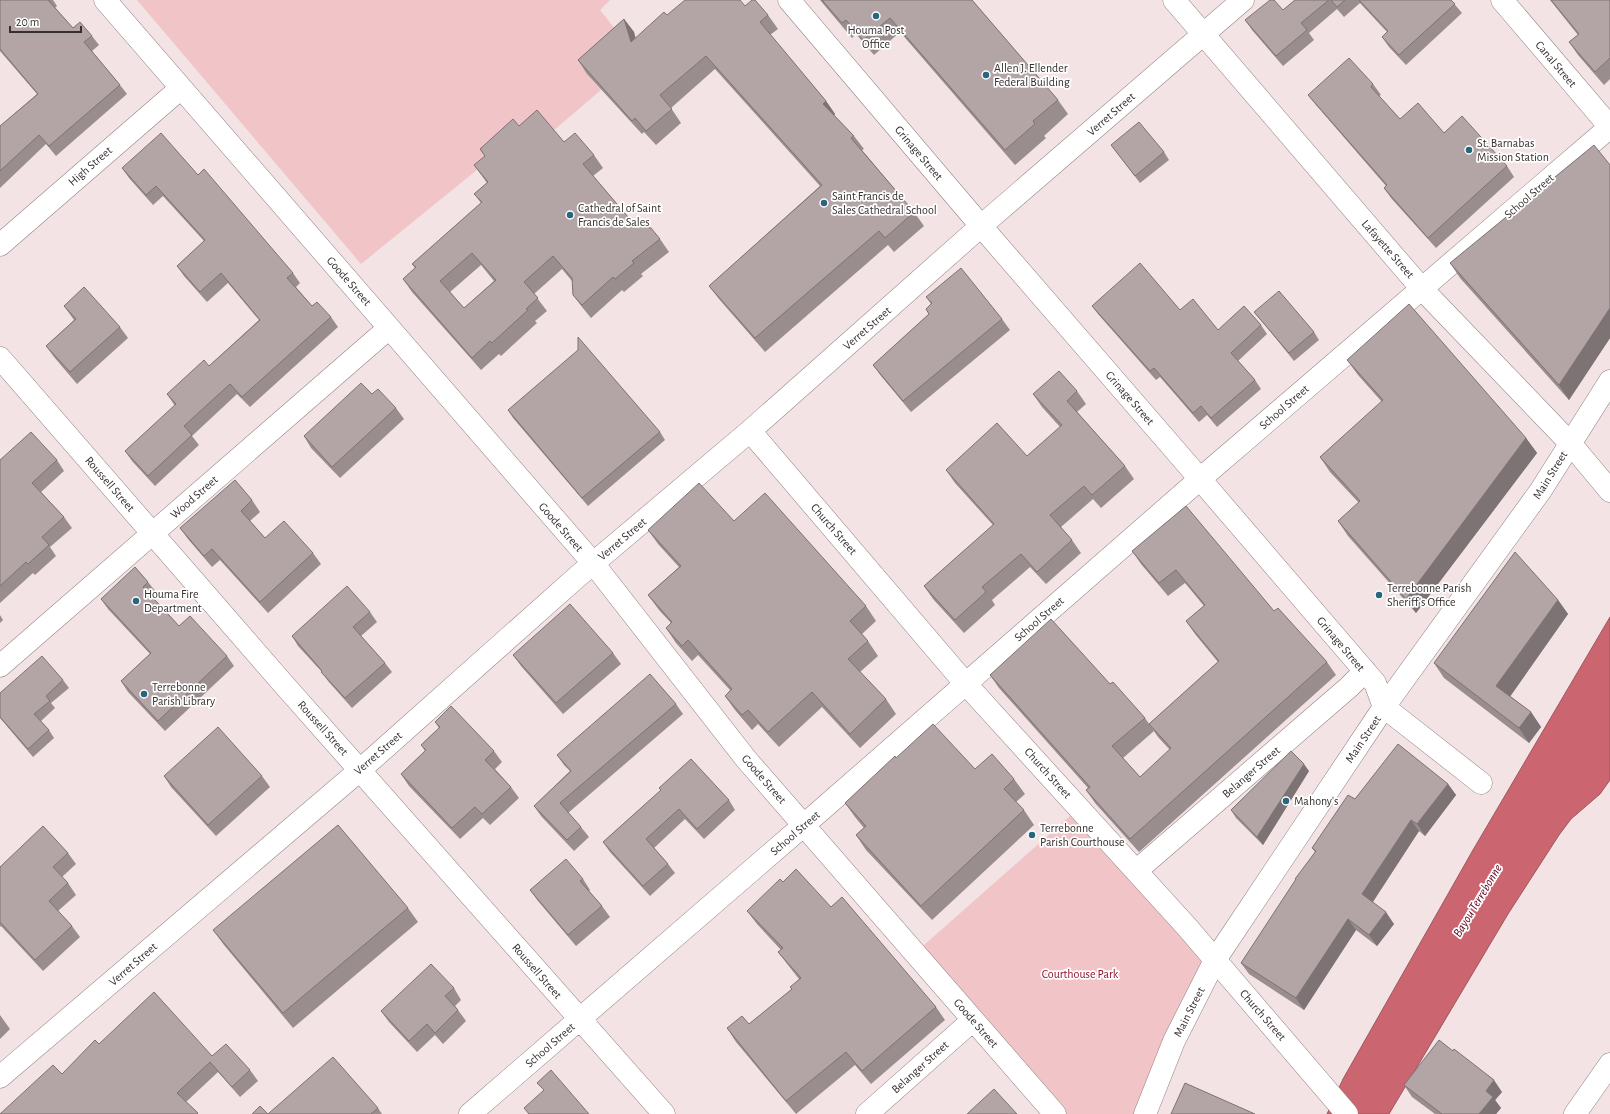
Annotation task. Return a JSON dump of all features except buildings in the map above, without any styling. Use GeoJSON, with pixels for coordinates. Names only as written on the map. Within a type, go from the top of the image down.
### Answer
{"type":"FeatureCollection","features":[{"type":"Feature","properties":{"kind":"street","name":"Goode Street"},"geometry":{"type":"LineString","coordinates":[[105,0],[593,564],[746,759],[1055,1114]]}},
{"type":"Feature","properties":{"kind":"street","name":"Grinage Street"},"geometry":{"type":"LineString","coordinates":[[789,0],[981,226],[1365,671],[1375,683],[1384,707]]}},
{"type":"Feature","properties":{"kind":"street","name":"Lafayette Street"},"geometry":{"type":"LineString","coordinates":[[1174,0],[1422,289],[1570,444],[1610,491]]}},
{"type":"Feature","properties":{"kind":"street","name":"Verret Street"},"geometry":{"type":"LineString","coordinates":[[0,1077],[360,770],[593,564],[750,431],[981,226],[1243,0]]}},
{"type":"Feature","properties":{"kind":"street","name":"Canal Street"},"geometry":{"type":"LineString","coordinates":[[1502,0],[1610,127]]}},
{"type":"Feature","properties":{"kind":"street","name":"High Street"},"geometry":{"type":"LineString","coordinates":[[0,245],[181,88]]}},
{"type":"Feature","properties":{"kind":"street","name":"School Street"},"geometry":{"type":"LineString","coordinates":[[470,1114],[804,825],[965,682],[1200,478],[1610,127]]}},
{"type":"Feature","properties":{"kind":"street","name":"Wood Street"},"geometry":{"type":"LineString","coordinates":[[0,666],[389,328]]}},
{"type":"Feature","properties":{"kind":"street","name":"Roussell Street"},"geometry":{"type":"LineString","coordinates":[[0,358],[268,667],[664,1114]]}},
{"type":"Feature","properties":{"kind":"street","name":"Main Street"},"geometry":{"type":"LineString","coordinates":[[1145,1114],[1174,1040],[1215,960],[1384,707],[1541,490],[1610,381]]}},
{"type":"Feature","properties":{"kind":"street","name":"Church Street"},"geometry":{"type":"LineString","coordinates":[[750,431],[965,682],[1215,960],[1347,1114]]}},
{"type":"Feature","properties":{"kind":"street","name":"Belanger Street"},"geometry":{"type":"LineString","coordinates":[[1136,871],[1349,687],[1365,671]]}},
{"type":"Feature","properties":{"kind":"street"},"geometry":{"type":"LineString","coordinates":[[1384,707],[1481,783]]}},
{"type":"Feature","properties":{"kind":"street","name":"Belanger Street"},"geometry":{"type":"LineString","coordinates":[[868,1114],[973,1020]]}},
{"type":"Feature","properties":{"kind":"street"},"geometry":{"type":"LineString","coordinates":[[1574,1114],[1610,1064]]}},
{"type":"Feature","properties":{"kind":"green space"},"geometry":{"type":"Polygon","coordinates":[[[137,0],[610,0],[600,10],[620,35],[587,74],[601,90],[553,131],[488,161],[361,264],[137,0]]]}},
{"type":"Feature","properties":{"kind":"green space","name":"Courthouse Park"},"geometry":{"type":"Polygon","coordinates":[[[1079,808],[1215,960],[1145,1114],[1055,1114],[915,953],[1079,808]]]}},
{"type":"Feature","properties":{"kind":"water","name":"Bayou Terrebonne"},"geometry":{"type":"Polygon","coordinates":[[[1610,617],[1610,780],[1600,794],[1571,819],[1559,835],[1508,914],[1389,1114],[1327,1114],[1343,1079],[1473,850],[1610,617]]]}},
{"type":"Feature","properties":{"kind":"place","name":"Houma Post Office"},"geometry":{"type":"Point","coordinates":[876,16]}},
{"type":"Feature","properties":{"kind":"place","name":"Allen J. Ellender Federal Building"},"geometry":{"type":"Point","coordinates":[986,75]}},
{"type":"Feature","properties":{"kind":"place","name":"St. Barnabas Mission Station"},"geometry":{"type":"Point","coordinates":[1469,150]}},
{"type":"Feature","properties":{"kind":"place","name":"Saint Francis de Sales Cathedral School"},"geometry":{"type":"Point","coordinates":[824,203]}},
{"type":"Feature","properties":{"kind":"place","name":"Cathedral of Saint Francis de Sales"},"geometry":{"type":"Point","coordinates":[570,215]}},
{"type":"Feature","properties":{"kind":"place","name":"Terrebonne Parish Sheriff's Office"},"geometry":{"type":"Point","coordinates":[1379,595]}},
{"type":"Feature","properties":{"kind":"place","name":"Houma Fire Department"},"geometry":{"type":"Point","coordinates":[136,601]}},
{"type":"Feature","properties":{"kind":"place","name":"Terrebonne Parish Library"},"geometry":{"type":"Point","coordinates":[144,694]}},
{"type":"Feature","properties":{"kind":"place","name":"Mahony's"},"geometry":{"type":"Point","coordinates":[1286,801]}},
{"type":"Feature","properties":{"kind":"place","name":"Terrebonne Parish Courthouse"},"geometry":{"type":"Point","coordinates":[1032,835]}}]}
